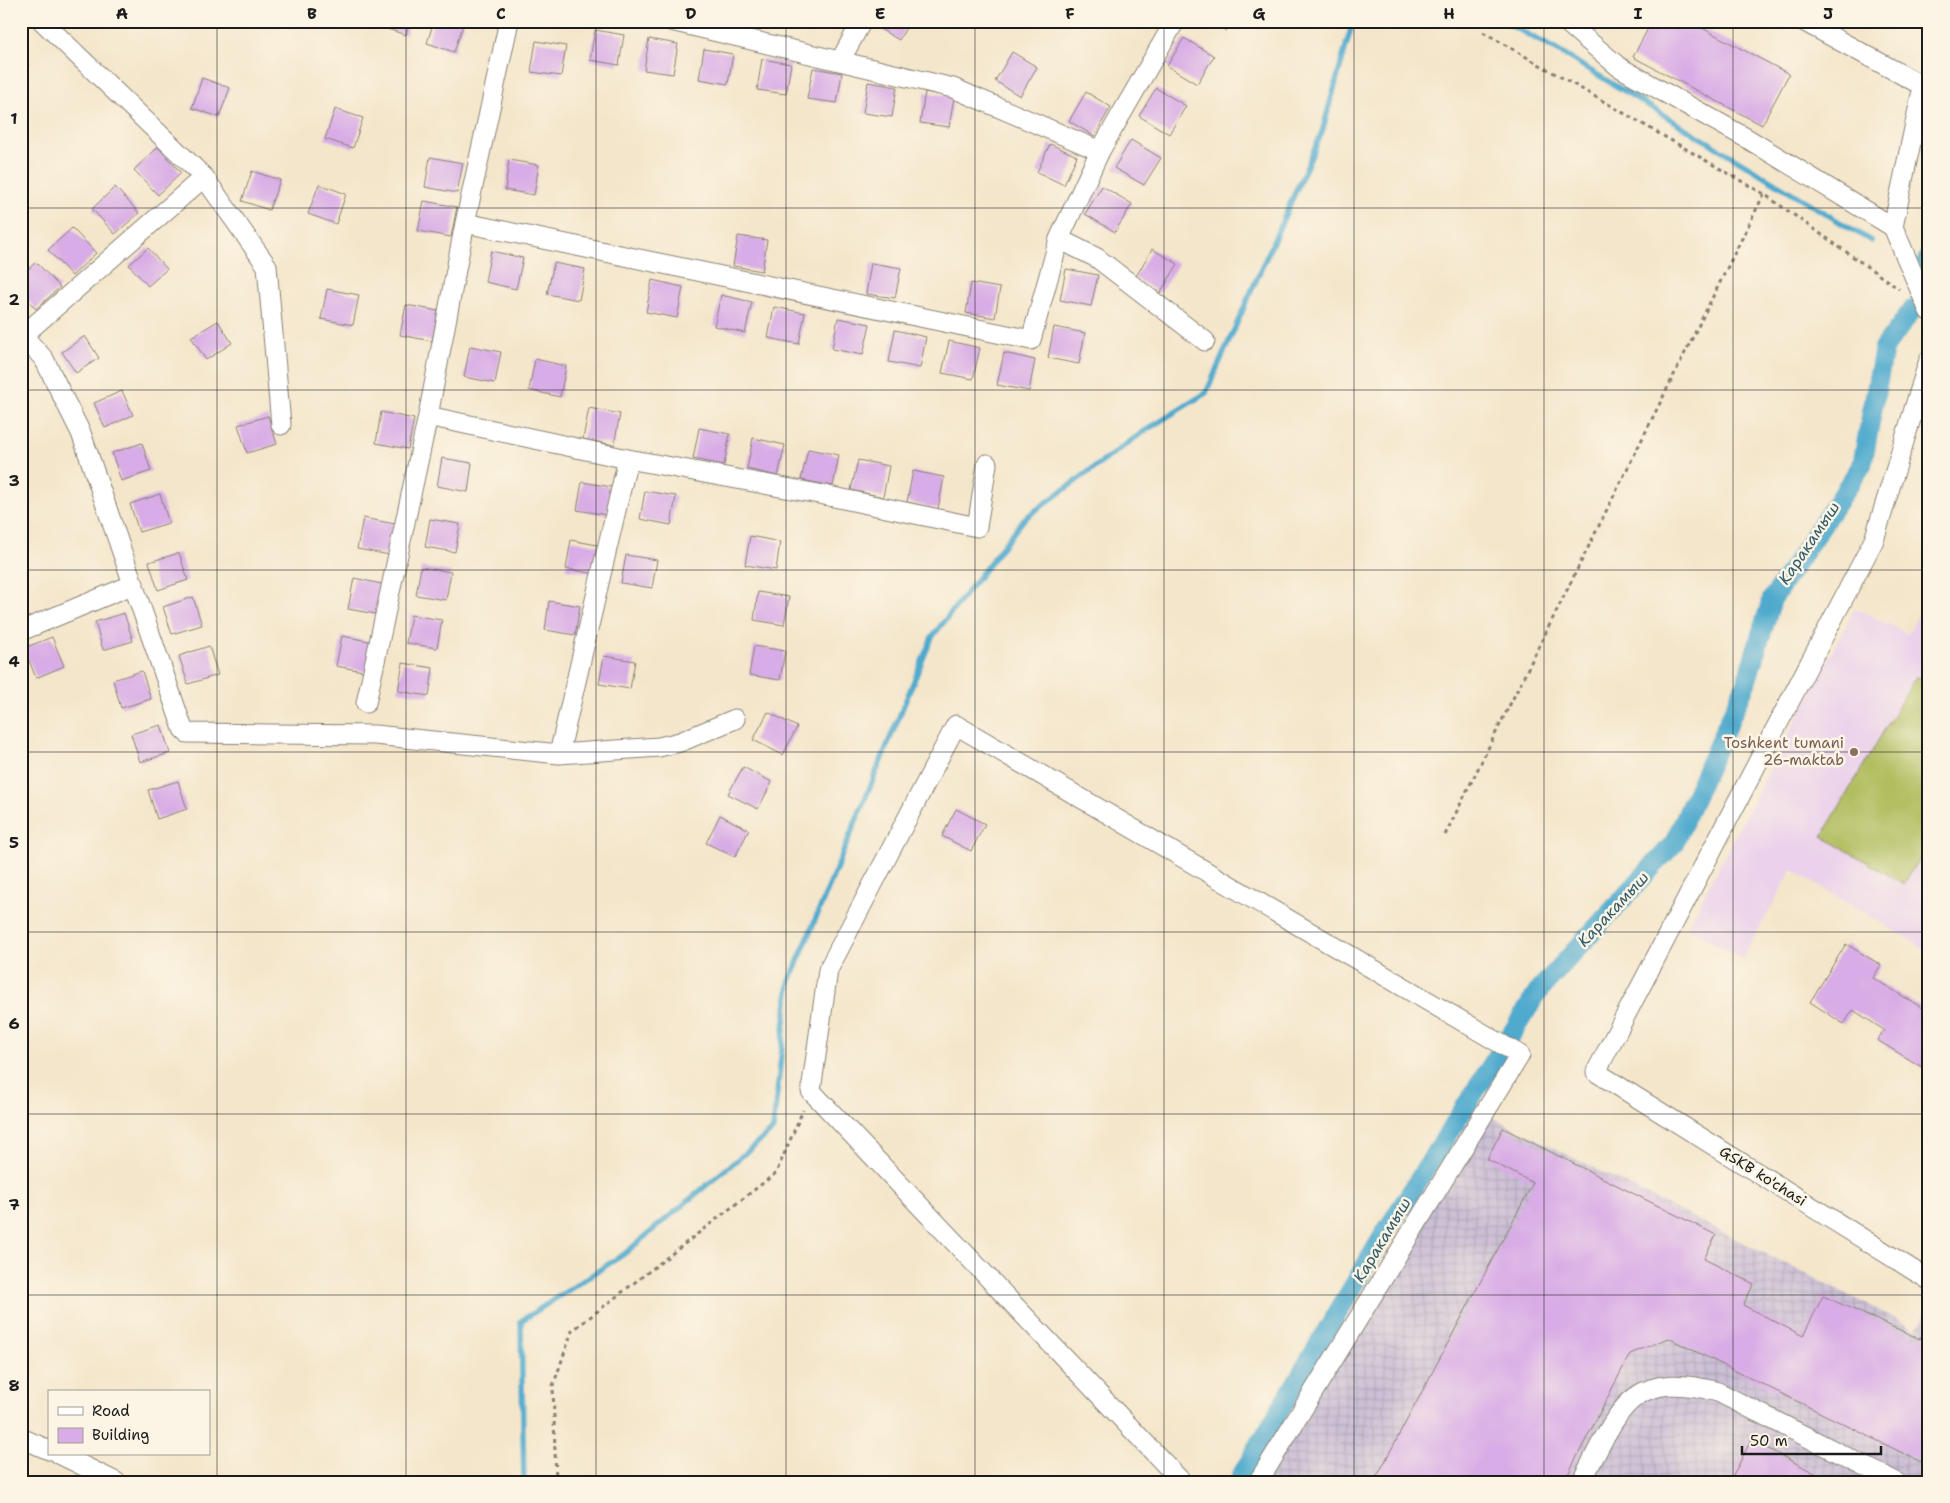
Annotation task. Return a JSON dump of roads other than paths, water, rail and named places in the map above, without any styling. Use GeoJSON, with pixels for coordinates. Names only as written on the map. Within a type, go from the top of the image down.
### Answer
{"type":"FeatureCollection","features":[{"type":"Feature","properties":{"kind":"street"},"geometry":{"type":"LineString","coordinates":[[42,21],[204,177],[267,266],[281,425]]}},
{"type":"Feature","properties":{"kind":"street"},"geometry":{"type":"LineString","coordinates":[[366,703],[428,416],[464,223],[509,21]]}},
{"type":"Feature","properties":{"kind":"street"},"geometry":{"type":"LineString","coordinates":[[671,21],[953,88],[1100,152]]}},
{"type":"Feature","properties":{"kind":"street"},"geometry":{"type":"LineString","coordinates":[[840,61],[862,21]]}},
{"type":"Feature","properties":{"kind":"street"},"geometry":{"type":"LineString","coordinates":[[464,223],[1031,340],[1059,239],[1100,152],[1175,21]]}},
{"type":"Feature","properties":{"kind":"street"},"geometry":{"type":"LineString","coordinates":[[1565,21],[1620,67],[1748,139],[1893,227],[1929,309]]}},
{"type":"Feature","properties":{"kind":"street"},"geometry":{"type":"LineString","coordinates":[[1803,21],[1926,81],[1893,227]]}},
{"type":"Feature","properties":{"kind":"street"},"geometry":{"type":"LineString","coordinates":[[204,177],[22,337],[44,359],[81,433],[183,729],[187,733],[375,736],[559,754],[659,747],[680,742],[736,719]]}},
{"type":"Feature","properties":{"kind":"street"},"geometry":{"type":"LineString","coordinates":[[1059,239],[1097,258],[1206,341]]}},
{"type":"Feature","properties":{"kind":"street","name":"GSKB ko'chasi"},"geometry":{"type":"LineString","coordinates":[[1929,360],[1874,540],[1596,1072],[1929,1280]]}},
{"type":"Feature","properties":{"kind":"street"},"geometry":{"type":"LineString","coordinates":[[428,416],[628,459],[824,494],[976,527],[987,464]]}},
{"type":"Feature","properties":{"kind":"street"},"geometry":{"type":"LineString","coordinates":[[559,754],[628,459]]}},
{"type":"Feature","properties":{"kind":"street"},"geometry":{"type":"LineString","coordinates":[[21,631],[134,584]]}},
{"type":"Feature","properties":{"kind":"street"},"geometry":{"type":"LineString","coordinates":[[1182,1482],[811,1091],[828,970],[956,725],[1520,1055],[1258,1482]]}},
{"type":"Feature","properties":{"kind":"street"},"geometry":{"type":"LineString","coordinates":[[1581,1482],[1618,1412],[1636,1395],[1654,1387],[1674,1384],[1698,1386],[1718,1392],[1896,1482]]}},
{"type":"Feature","properties":{"kind":"street"},"geometry":{"type":"LineString","coordinates":[[21,1438],[48,1450]]}},
{"type":"Feature","properties":{"kind":"street"},"geometry":{"type":"LineString","coordinates":[[63,1456],[116,1482]]}},
{"type":"Feature","properties":{"kind":"waterway"},"geometry":{"type":"LineString","coordinates":[[524,1482],[521,1321],[624,1254],[773,1130],[789,983],[932,637],[1024,519],[1143,432],[1206,393],[1322,132],[1353,21]]}},
{"type":"Feature","properties":{"kind":"waterway"},"geometry":{"type":"LineString","coordinates":[[1503,21],[1555,49],[1871,241]]}},
{"type":"Feature","properties":{"kind":"waterway","name":"Каракамыш"},"geometry":{"type":"LineString","coordinates":[[1925,267],[1929,256]]}},
{"type":"Feature","properties":{"kind":"waterway","name":"Каракамыш"},"geometry":{"type":"LineString","coordinates":[[1241,1476],[1383,1236],[1540,989],[1674,843],[1746,683],[1772,599],[1862,465],[1884,348],[1912,310]]}},
{"type":"Feature","properties":{"kind":"place","name":"Toshkent tumani 26-maktab"},"geometry":{"type":"Point","coordinates":[1854,752]}}]}
